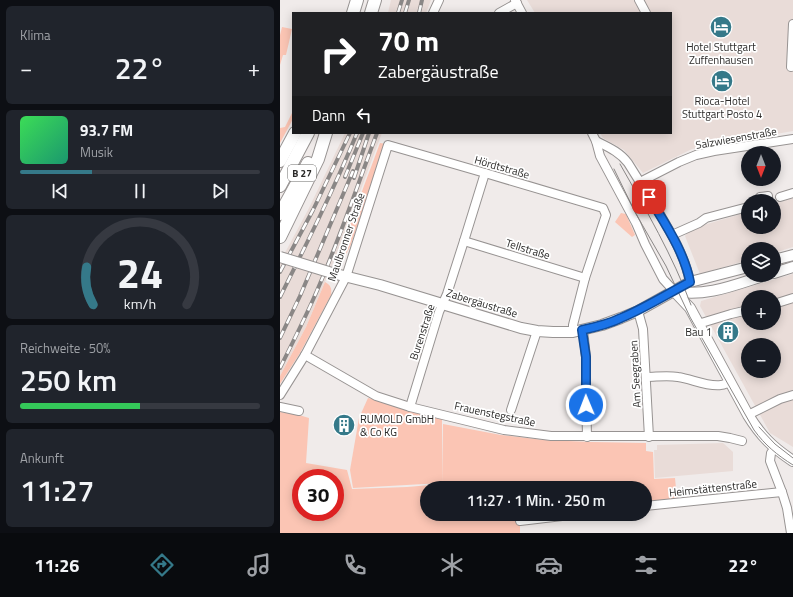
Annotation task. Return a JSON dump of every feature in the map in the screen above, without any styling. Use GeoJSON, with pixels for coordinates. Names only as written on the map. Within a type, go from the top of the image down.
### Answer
{"type":"FeatureCollection","features":[{"type":"Feature","properties":{"kind":"highway"},"geometry":{"type":"LineString","coordinates":[[353,12],[357,0]]}},
{"type":"Feature","properties":{"kind":"highway"},"geometry":{"type":"LineString","coordinates":[[371,12],[375,0]]}},
{"type":"Feature","properties":{"kind":"highway"},"geometry":{"type":"LineString","coordinates":[[280,162],[294,134]]}},
{"type":"Feature","properties":{"kind":"highway","name":"B 27"},"geometry":{"type":"LineString","coordinates":[[280,186],[307,134]]}},
{"type":"Feature","properties":{"kind":"highway","name":"B 27"},"geometry":{"type":"LineString","coordinates":[[280,214],[325,134]]}},
{"type":"Feature","properties":{"kind":"highway"},"geometry":{"type":"LineString","coordinates":[[280,237],[318,159],[326,134]]}},
{"type":"Feature","properties":{"kind":"main road"},"geometry":{"type":"LineString","coordinates":[[781,258],[793,255]]}},
{"type":"Feature","properties":{"kind":"main road","name":"Zabergäustraße"},"geometry":{"type":"LineString","coordinates":[[280,257],[346,278],[380,285],[442,303],[521,328],[553,332],[578,331],[602,325],[638,311],[690,282],[741,269]]}},
{"type":"Feature","properties":{"kind":"main road"},"geometry":{"type":"LineString","coordinates":[[781,271],[793,267]]}},
{"type":"Feature","properties":{"kind":"main road"},"geometry":{"type":"LineString","coordinates":[[690,282],[692,294],[690,308]]}},
{"type":"Feature","properties":{"kind":"main road"},"geometry":{"type":"LineString","coordinates":[[674,291],[692,294],[715,290],[742,282]]}},
{"type":"Feature","properties":{"kind":"main road"},"geometry":{"type":"LineString","coordinates":[[674,291],[690,308],[748,415],[762,435],[775,448],[793,461]]}},
{"type":"Feature","properties":{"kind":"street"},"geometry":{"type":"LineString","coordinates":[[433,12],[439,0]]}},
{"type":"Feature","properties":{"kind":"street"},"geometry":{"type":"LineString","coordinates":[[639,0],[645,12]]}},
{"type":"Feature","properties":{"kind":"street"},"geometry":{"type":"LineString","coordinates":[[501,12],[516,2],[521,12]]}},
{"type":"Feature","properties":{"kind":"street"},"geometry":{"type":"LineString","coordinates":[[791,67],[793,24]]}},
{"type":"Feature","properties":{"kind":"street"},"geometry":{"type":"LineString","coordinates":[[592,134],[600,156],[636,223],[645,244],[664,279],[674,291]]}},
{"type":"Feature","properties":{"kind":"street","name":"Salzwiesenstraße"},"geometry":{"type":"LineString","coordinates":[[640,182],[679,162],[696,156],[714,151],[793,139]]}},
{"type":"Feature","properties":{"kind":"street"},"geometry":{"type":"LineString","coordinates":[[596,141],[624,158],[672,235],[684,262],[690,282]]}},
{"type":"Feature","properties":{"kind":"street","name":"Hördtstraße"},"geometry":{"type":"LineString","coordinates":[[388,145],[603,208],[606,215],[585,278]]}},
{"type":"Feature","properties":{"kind":"street","name":"Maulbronner Straße"},"geometry":{"type":"LineString","coordinates":[[280,395],[305,355],[346,278],[388,145]]}},
{"type":"Feature","properties":{"kind":"street"},"geometry":{"type":"LineString","coordinates":[[604,162],[610,154],[616,152]]}},
{"type":"Feature","properties":{"kind":"street","name":"Burenstraße"},"geometry":{"type":"LineString","coordinates":[[410,407],[436,320],[447,294],[485,173]]}},
{"type":"Feature","properties":{"kind":"street"},"geometry":{"type":"LineString","coordinates":[[781,197],[793,193]]}},
{"type":"Feature","properties":{"kind":"street"},"geometry":{"type":"LineString","coordinates":[[672,235],[699,223],[706,218],[741,209]]}},
{"type":"Feature","properties":{"kind":"street","name":"Tellstraße"},"geometry":{"type":"LineString","coordinates":[[464,241],[585,278]]}},
{"type":"Feature","properties":{"kind":"street"},"geometry":{"type":"LineString","coordinates":[[585,278],[573,325],[578,331],[586,357],[586,437]]}},
{"type":"Feature","properties":{"kind":"street"},"geometry":{"type":"LineString","coordinates":[[781,302],[793,298]]}},
{"type":"Feature","properties":{"kind":"street","name":"Am Seegraben"},"geometry":{"type":"LineString","coordinates":[[638,311],[643,329],[648,437]]}},
{"type":"Feature","properties":{"kind":"street"},"geometry":{"type":"LineString","coordinates":[[698,324],[741,312]]}},
{"type":"Feature","properties":{"kind":"street"},"geometry":{"type":"LineString","coordinates":[[511,410],[537,331]]}},
{"type":"Feature","properties":{"kind":"street","name":"Frauenstegstraße"},"geometry":{"type":"LineString","coordinates":[[305,355],[370,393],[391,402],[551,436],[718,436],[742,441]]}},
{"type":"Feature","properties":{"kind":"street"},"geometry":{"type":"LineString","coordinates":[[646,377],[672,376],[706,384],[720,385],[730,382]]}},
{"type":"Feature","properties":{"kind":"street"},"geometry":{"type":"LineString","coordinates":[[748,415],[780,399],[793,395]]}},
{"type":"Feature","properties":{"kind":"street"},"geometry":{"type":"LineString","coordinates":[[280,407],[299,411]]}},
{"type":"Feature","properties":{"kind":"street"},"geometry":{"type":"LineString","coordinates":[[775,448],[771,453],[770,461],[787,508],[791,533]]}},
{"type":"Feature","properties":{"kind":"street","name":"Heimstättenstraße"},"geometry":{"type":"LineString","coordinates":[[652,505],[782,492]]}},
{"type":"Feature","properties":{"kind":"shaded area"},"geometry":{"type":"Polygon","coordinates":[[[391,0],[431,0],[426,12],[388,12],[391,0]]]}},
{"type":"Feature","properties":{"kind":"shaded area"},"geometry":{"type":"Polygon","coordinates":[[[527,0],[793,0],[793,131],[692,149],[643,173],[624,150],[603,138],[601,134],[672,134],[672,12],[534,12],[527,0]]]}},
{"type":"Feature","properties":{"kind":"shaded area"},"geometry":{"type":"Polygon","coordinates":[[[282,27],[292,29],[286,55],[283,55],[280,65],[280,35],[282,27]]]}},
{"type":"Feature","properties":{"kind":"shaded area"},"geometry":{"type":"Polygon","coordinates":[[[292,113],[292,121],[280,143],[280,128],[285,127],[292,113]]]}},
{"type":"Feature","properties":{"kind":"shaded area"},"geometry":{"type":"Polygon","coordinates":[[[345,134],[382,134],[338,251],[306,327],[280,376],[280,262],[309,208],[345,134]]]}},
{"type":"Feature","properties":{"kind":"shaded area"},"geometry":{"type":"Polygon","coordinates":[[[380,143],[386,144],[350,247],[342,261],[336,261],[380,143]]]}},
{"type":"Feature","properties":{"kind":"shaded area"},"geometry":{"type":"Polygon","coordinates":[[[793,198],[793,247],[781,251],[781,242],[741,242],[741,262],[700,274],[685,236],[690,229],[741,214],[741,234],[781,234],[781,202],[793,198]]]}},
{"type":"Feature","properties":{"kind":"shaded area"},"geometry":{"type":"Polygon","coordinates":[[[621,213],[626,214],[635,235],[632,237],[615,222],[621,213]]]}},
{"type":"Feature","properties":{"kind":"shaded area"},"geometry":{"type":"Polygon","coordinates":[[[793,274],[793,447],[770,433],[700,306],[701,301],[766,282],[781,282],[781,278],[793,274]]]}},
{"type":"Feature","properties":{"kind":"shaded area"},"geometry":{"type":"Polygon","coordinates":[[[325,282],[331,287],[331,295],[300,353],[280,384],[280,376],[306,327],[325,282]]]}},
{"type":"Feature","properties":{"kind":"shaded area"},"geometry":{"type":"Polygon","coordinates":[[[368,398],[442,417],[442,481],[420,481],[420,484],[353,488],[350,470],[359,418],[368,398]]]}},
{"type":"Feature","properties":{"kind":"shaded area"},"geometry":{"type":"Polygon","coordinates":[[[280,412],[309,418],[306,463],[341,469],[292,469],[292,521],[344,521],[344,469],[347,470],[352,489],[420,486],[420,521],[520,521],[520,533],[280,533],[280,412]]]}},
{"type":"Feature","properties":{"kind":"shaded area"},"geometry":{"type":"Polygon","coordinates":[[[443,424],[501,435],[544,440],[646,443],[646,451],[653,452],[654,479],[675,478],[677,499],[652,502],[652,481],[442,481],[443,424]]]}},
{"type":"Feature","properties":{"kind":"shaded area"},"geometry":{"type":"Polygon","coordinates":[[[723,443],[733,452],[733,471],[655,478],[654,450],[657,450],[657,445],[723,443]]]}},
{"type":"Feature","properties":{"kind":"tram line"},"geometry":{"type":"LineString","coordinates":[[620,164],[667,251],[691,305]]}},
{"type":"Feature","properties":{"kind":"tram line"},"geometry":{"type":"LineString","coordinates":[[614,169],[636,214],[666,266],[690,317],[754,430],[772,449],[793,465]]}},
{"type":"Feature","properties":{"kind":"tram line"},"geometry":{"type":"LineString","coordinates":[[759,427],[775,444],[793,458]]}},
{"type":"Feature","properties":{"kind":"railway"},"geometry":{"type":"LineString","coordinates":[[398,12],[402,0]]}},
{"type":"Feature","properties":{"kind":"railway"},"geometry":{"type":"LineString","coordinates":[[405,12],[409,0]]}},
{"type":"Feature","properties":{"kind":"railway"},"geometry":{"type":"LineString","coordinates":[[419,12],[422,0]]}},
{"type":"Feature","properties":{"kind":"railway"},"geometry":{"type":"LineString","coordinates":[[280,272],[313,210],[350,134]]}},
{"type":"Feature","properties":{"kind":"railway"},"geometry":{"type":"LineString","coordinates":[[280,297],[330,195],[357,134]]}},
{"type":"Feature","properties":{"kind":"railway"},"geometry":{"type":"LineString","coordinates":[[345,177],[363,134]]}},
{"type":"Feature","properties":{"kind":"railway"},"geometry":{"type":"LineString","coordinates":[[354,178],[369,134]]}},
{"type":"Feature","properties":{"kind":"railway"},"geometry":{"type":"LineString","coordinates":[[280,368],[321,281],[377,134]]}},
{"type":"Feature","properties":{"kind":"railway"},"geometry":{"type":"LineString","coordinates":[[280,338],[300,296],[353,171]]}},
{"type":"Feature","properties":{"kind":"place","name":"Hotel Stuttgart Zuffenhausen"},"geometry":{"type":"Point","coordinates":[721,27]}},
{"type":"Feature","properties":{"kind":"place","name":"Rioca-Hotel Stuttgart Posto 4"},"geometry":{"type":"Point","coordinates":[722,81]}},
{"type":"Feature","properties":{"kind":"place","name":"Bau 1"},"geometry":{"type":"Point","coordinates":[728,332]}},
{"type":"Feature","properties":{"kind":"place","name":"RUMOLD GmbH & Co KG"},"geometry":{"type":"Point","coordinates":[344,425]}},
{"type":"Feature","properties":{"kind":"route"},"geometry":{"type":"LineString","coordinates":[[586,405],[586,357],[582,330],[602,325],[638,311],[690,282],[686,267],[672,235],[649,197]]}}]}
